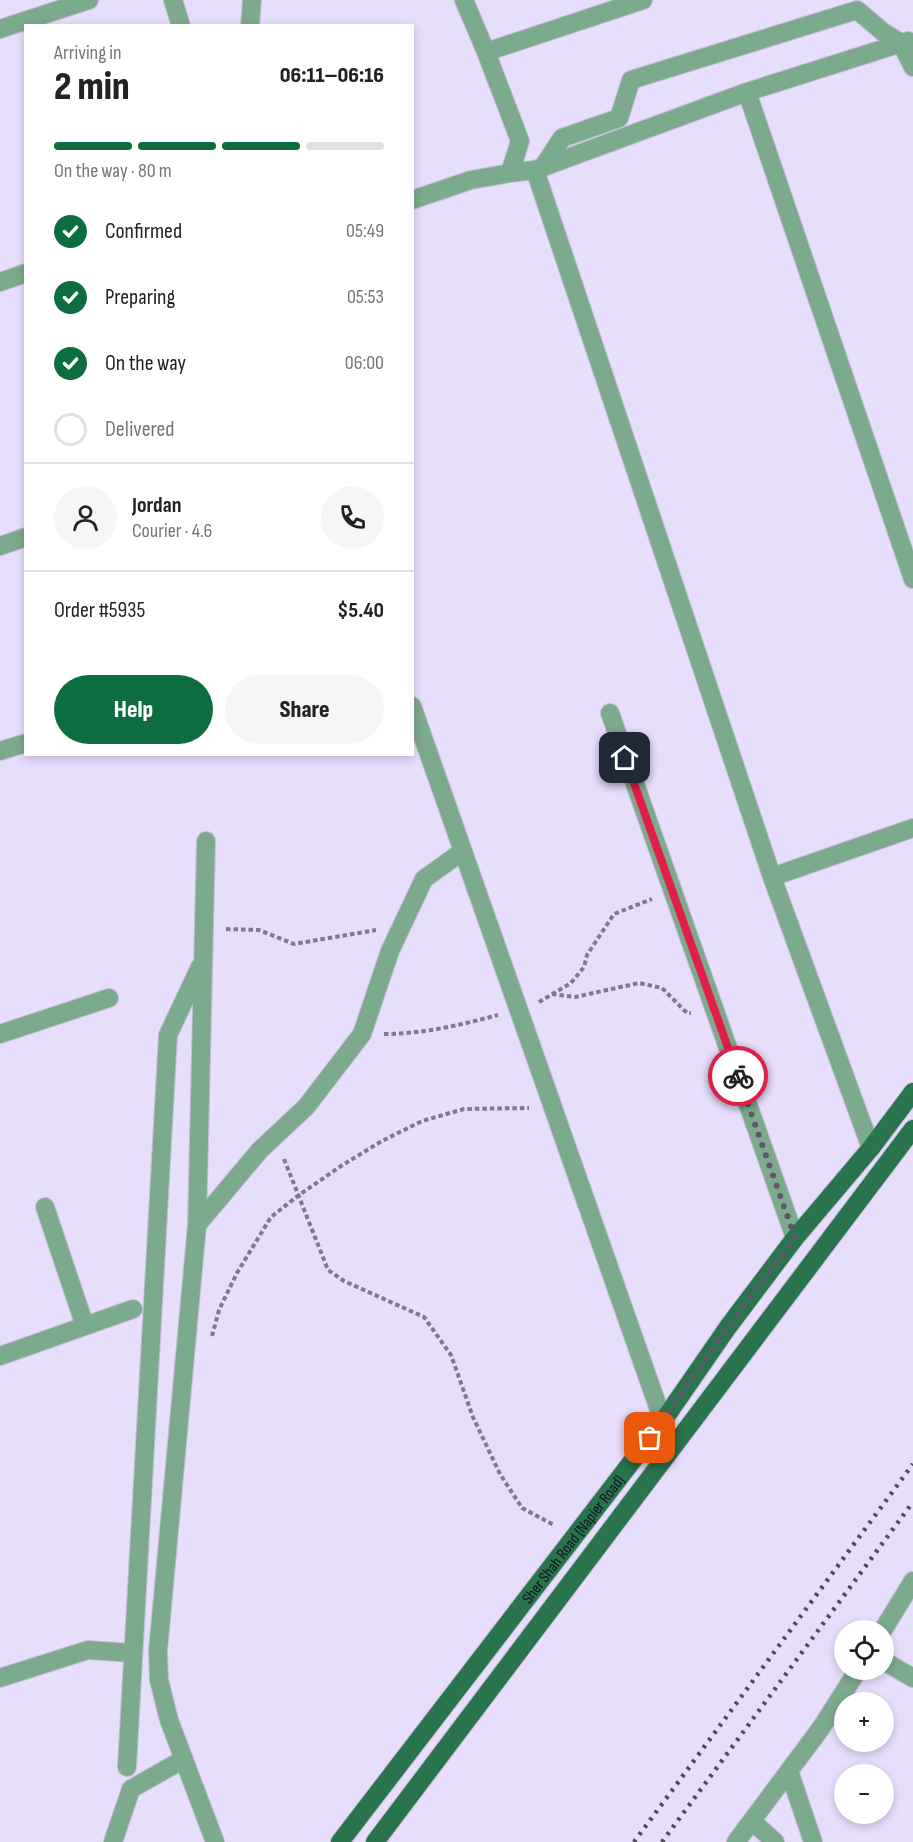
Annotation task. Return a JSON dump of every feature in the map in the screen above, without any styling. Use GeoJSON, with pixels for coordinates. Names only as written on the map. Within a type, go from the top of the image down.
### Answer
{"type":"FeatureCollection","features":[{"type":"Feature","properties":{"kind":"main road","name":"Sher Shah Road (Napier Road)"},"geometry":{"type":"LineString","coordinates":[[340,1842],[663,1421],[728,1327],[795,1238],[871,1148],[913,1092]]}},
{"type":"Feature","properties":{"kind":"main road","name":"Sher Shah Road (Napier Road)"},"geometry":{"type":"LineString","coordinates":[[375,1842],[913,1129]]}},
{"type":"Feature","properties":{"kind":"main road"},"geometry":{"type":"LineString","coordinates":[[728,1327],[753,1340]]}},
{"type":"Feature","properties":{"kind":"street"},"geometry":{"type":"LineString","coordinates":[[0,29],[89,0]]}},
{"type":"Feature","properties":{"kind":"street"},"geometry":{"type":"LineString","coordinates":[[173,0],[181,24]]}},
{"type":"Feature","properties":{"kind":"street"},"geometry":{"type":"LineString","coordinates":[[250,24],[252,0]]}},
{"type":"Feature","properties":{"kind":"street"},"geometry":{"type":"LineString","coordinates":[[464,0],[520,141],[510,173]]}},
{"type":"Feature","properties":{"kind":"street"},"geometry":{"type":"LineString","coordinates":[[486,52],[643,0]]}},
{"type":"Feature","properties":{"kind":"street"},"geometry":{"type":"LineString","coordinates":[[539,168],[562,138],[619,118],[631,80],[857,10],[883,32],[907,41]]}},
{"type":"Feature","properties":{"kind":"street"},"geometry":{"type":"LineString","coordinates":[[907,41],[913,67]]}},
{"type":"Feature","properties":{"kind":"street"},"geometry":{"type":"LineString","coordinates":[[414,199],[471,180],[539,168],[747,93],[907,41]]}},
{"type":"Feature","properties":{"kind":"street"},"geometry":{"type":"LineString","coordinates":[[747,93],[913,579]]}},
{"type":"Feature","properties":{"kind":"street"},"geometry":{"type":"LineString","coordinates":[[539,168],[772,877],[871,1148]]}},
{"type":"Feature","properties":{"kind":"street"},"geometry":{"type":"LineString","coordinates":[[0,282],[24,274]]}},
{"type":"Feature","properties":{"kind":"street"},"geometry":{"type":"LineString","coordinates":[[0,546],[24,538]]}},
{"type":"Feature","properties":{"kind":"street"},"geometry":{"type":"LineString","coordinates":[[414,712],[663,1421]]}},
{"type":"Feature","properties":{"kind":"street"},"geometry":{"type":"LineString","coordinates":[[609,713],[795,1238]]}},
{"type":"Feature","properties":{"kind":"street"},"geometry":{"type":"LineString","coordinates":[[0,752],[24,744]]}},
{"type":"Feature","properties":{"kind":"street"},"geometry":{"type":"LineString","coordinates":[[772,877],[913,828]]}},
{"type":"Feature","properties":{"kind":"street"},"geometry":{"type":"LineString","coordinates":[[206,841],[197,1225],[158,1651],[159,1680],[169,1720],[215,1842]]}},
{"type":"Feature","properties":{"kind":"street"},"geometry":{"type":"LineString","coordinates":[[197,1225],[260,1150],[306,1107],[362,1034],[390,951],[424,879],[464,851]]}},
{"type":"Feature","properties":{"kind":"street"},"geometry":{"type":"LineString","coordinates":[[127,1767],[168,1035],[203,961]]}},
{"type":"Feature","properties":{"kind":"street"},"geometry":{"type":"LineString","coordinates":[[0,1035],[109,998]]}},
{"type":"Feature","properties":{"kind":"street"},"geometry":{"type":"LineString","coordinates":[[45,1207],[84,1326]]}},
{"type":"Feature","properties":{"kind":"street"},"geometry":{"type":"LineString","coordinates":[[0,1356],[133,1309]]}},
{"type":"Feature","properties":{"kind":"street"},"geometry":{"type":"LineString","coordinates":[[890,1620],[911,1590]]}},
{"type":"Feature","properties":{"kind":"street"},"geometry":{"type":"LineString","coordinates":[[0,1678],[88,1650],[133,1653]]}},
{"type":"Feature","properties":{"kind":"street"},"geometry":{"type":"LineString","coordinates":[[894,1666],[913,1678]]}},
{"type":"Feature","properties":{"kind":"street"},"geometry":{"type":"LineString","coordinates":[[736,1842],[821,1728],[852,1680]]}},
{"type":"Feature","properties":{"kind":"street"},"geometry":{"type":"LineString","coordinates":[[113,1842],[131,1790],[184,1759]]}},
{"type":"Feature","properties":{"kind":"street"},"geometry":{"type":"LineString","coordinates":[[789,1772],[813,1842]]}},
{"type":"Feature","properties":{"kind":"street"},"geometry":{"type":"LineString","coordinates":[[752,1821],[776,1842]]}},
{"type":"Feature","properties":{"kind":"path"},"geometry":{"type":"LineString","coordinates":[[362,1034],[409,1034],[473,1022],[539,1002],[571,982],[584,967],[587,955],[614,914],[673,892]]}},
{"type":"Feature","properties":{"kind":"path"},"geometry":{"type":"LineString","coordinates":[[204,929],[259,930],[294,944],[402,925]]}},
{"type":"Feature","properties":{"kind":"path"},"geometry":{"type":"LineString","coordinates":[[551,994],[575,997],[639,983],[662,988],[687,1013],[714,1008]]}},
{"type":"Feature","properties":{"kind":"path"},"geometry":{"type":"LineString","coordinates":[[211,1339],[219,1310],[237,1273],[271,1217],[340,1166],[422,1121],[464,1109],[554,1108]]}},
{"type":"Feature","properties":{"kind":"path"},"geometry":{"type":"LineString","coordinates":[[275,1136],[328,1270],[344,1281],[424,1317],[451,1355],[477,1426],[500,1474],[522,1508],[546,1520],[573,1539]]}},
{"type":"Feature","properties":{"kind":"railway"},"geometry":{"type":"LineString","coordinates":[[634,1842],[913,1464]]}},
{"type":"Feature","properties":{"kind":"railway"},"geometry":{"type":"LineString","coordinates":[[662,1842],[913,1502]]}},
{"type":"Feature","properties":{"kind":"way so far"},"geometry":{"type":"LineString","coordinates":[[650,1438],[728,1327],[795,1238],[738,1076]]}},
{"type":"Feature","properties":{"kind":"route"},"geometry":{"type":"LineString","coordinates":[[625,758],[738,1076]]}}]}
